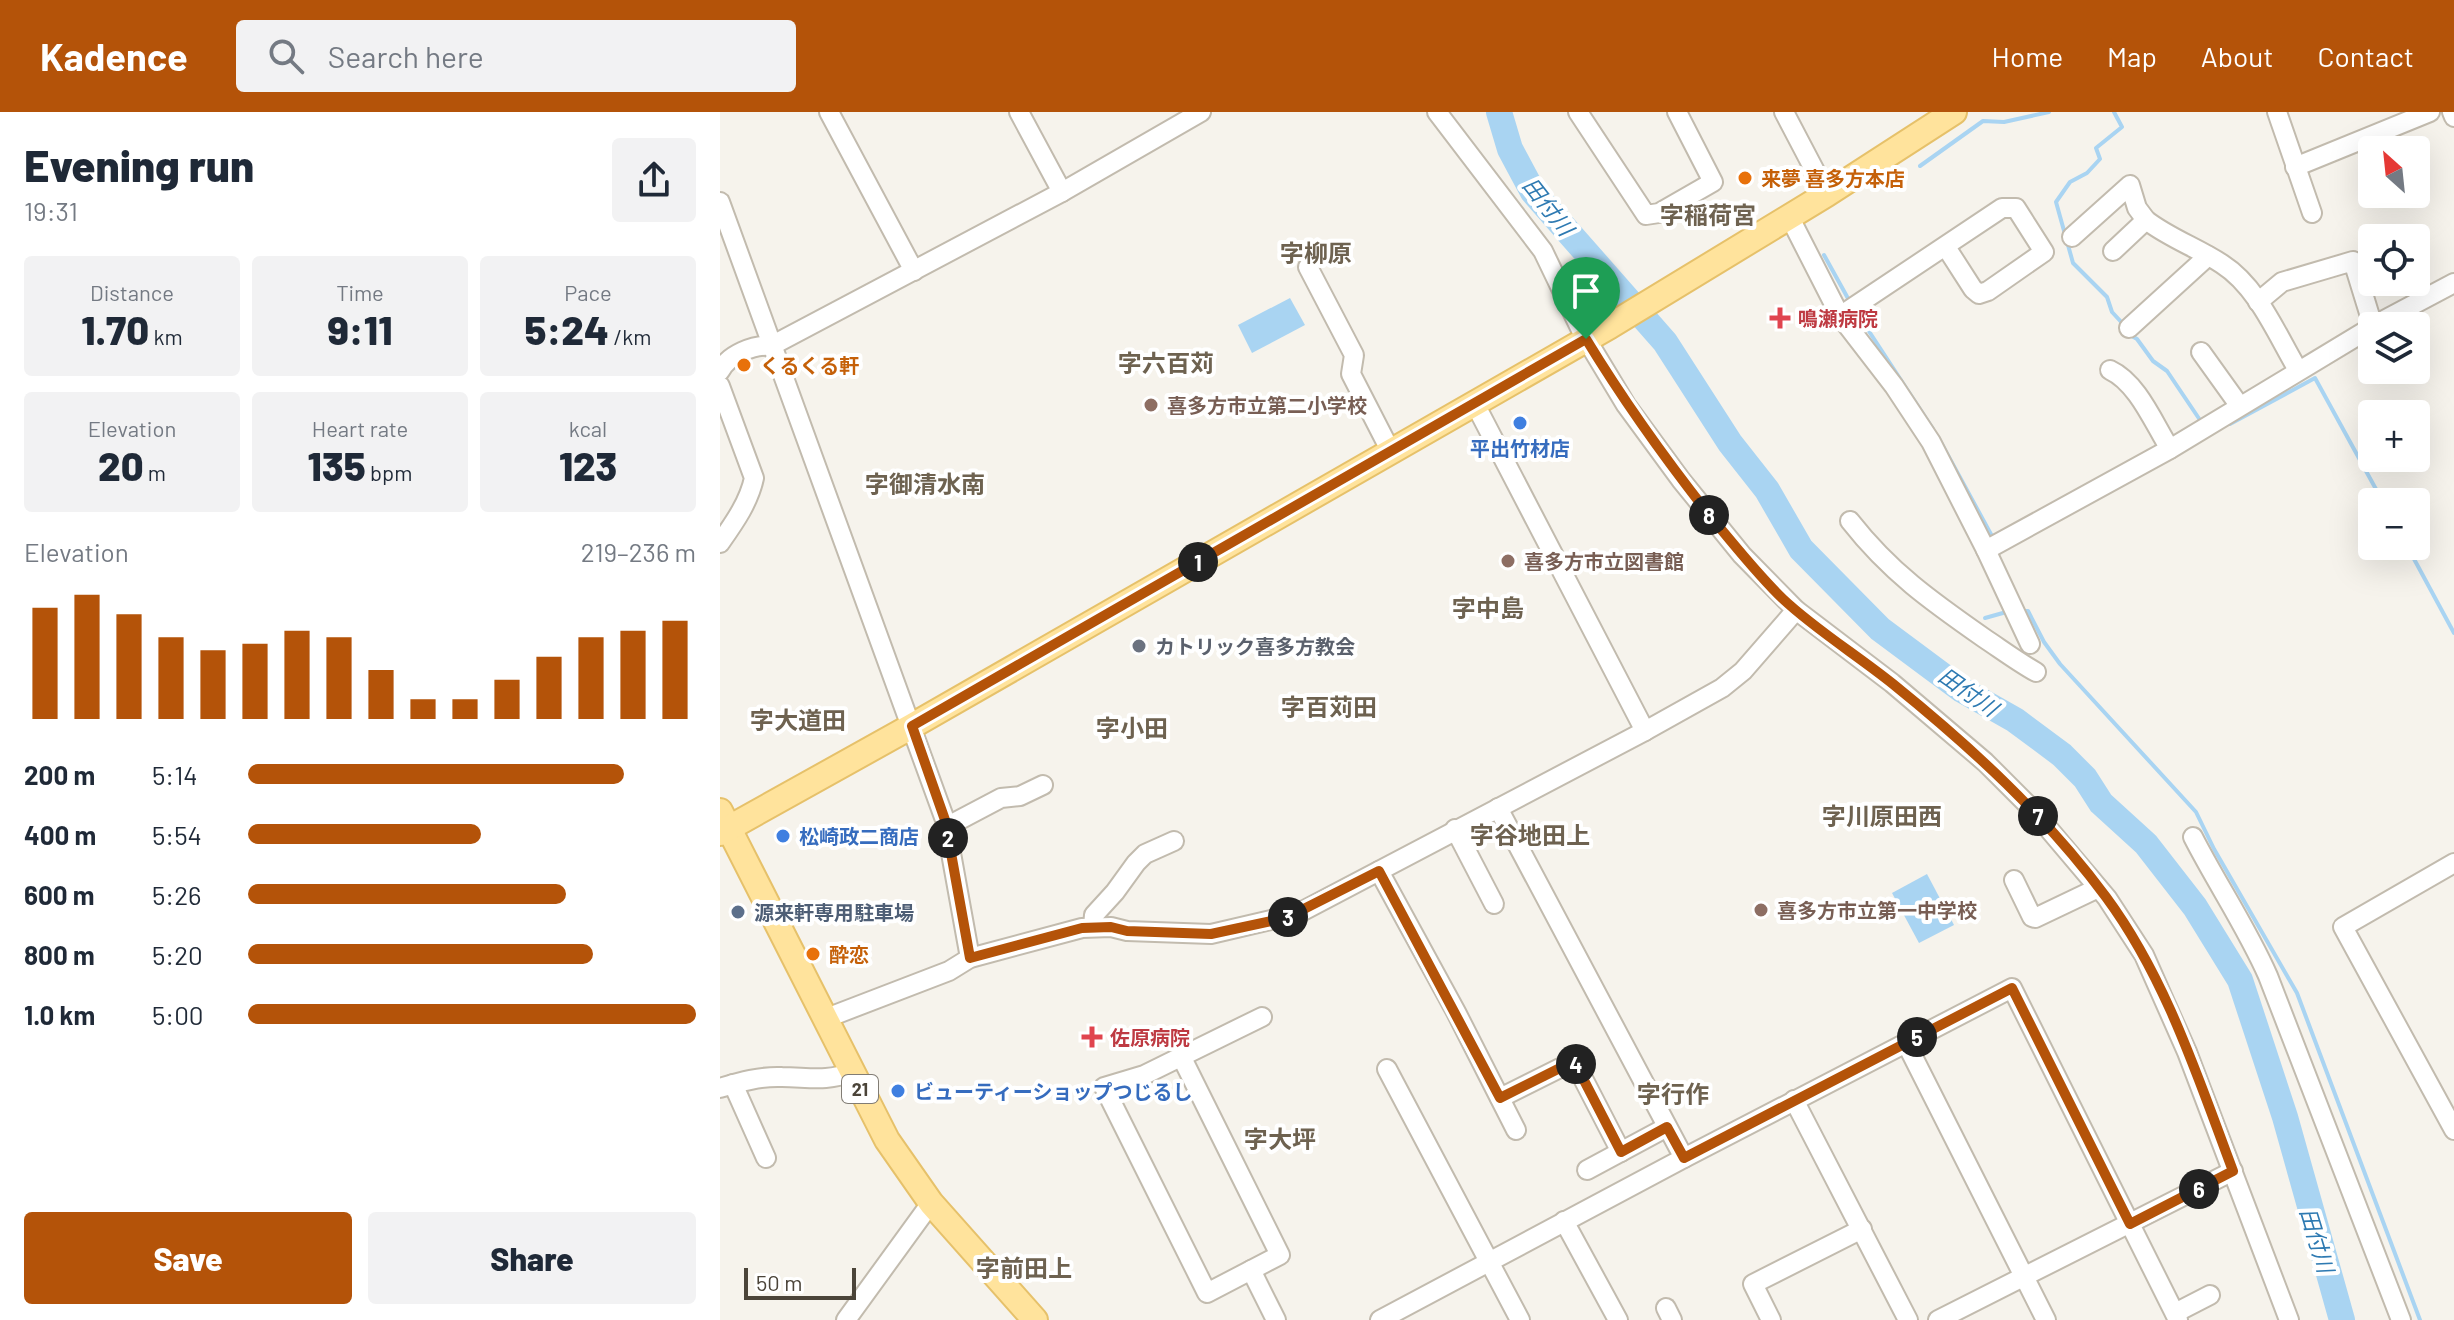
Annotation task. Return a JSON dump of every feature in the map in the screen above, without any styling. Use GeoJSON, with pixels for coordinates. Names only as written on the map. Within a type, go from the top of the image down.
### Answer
{"type":"FeatureCollection","features":[{"type":"Feature","properties":{"kind":"main road"},"geometry":{"type":"LineString","coordinates":[[723,824],[912,726],[1674,289],[1954,112]]}},
{"type":"Feature","properties":{"kind":"main road","name":"21"},"geometry":{"type":"LineString","coordinates":[[723,824],[887,1140],[931,1203],[1035,1320]]}},
{"type":"Feature","properties":{"kind":"street"},"geometry":{"type":"LineString","coordinates":[[829,112],[914,271]]}},
{"type":"Feature","properties":{"kind":"street"},"geometry":{"type":"LineString","coordinates":[[1019,112],[1062,192]]}},
{"type":"Feature","properties":{"kind":"street"},"geometry":{"type":"LineString","coordinates":[[720,371],[729,359],[762,345],[771,346],[1062,192],[1201,112]]}},
{"type":"Feature","properties":{"kind":"street"},"geometry":{"type":"LineString","coordinates":[[1437,112],[1543,251],[1586,339],[1626,405],[1742,555],[1796,610],[1892,683],[1985,762],[2031,808],[2098,888],[2144,955],[2187,1052],[2289,1320]]}},
{"type":"Feature","properties":{"kind":"street"},"geometry":{"type":"LineString","coordinates":[[1578,112],[1646,215],[1659,213],[1713,182],[1677,112]]}},
{"type":"Feature","properties":{"kind":"street"},"geometry":{"type":"LineString","coordinates":[[1784,112],[1827,194]]}},
{"type":"Feature","properties":{"kind":"street"},"geometry":{"type":"LineString","coordinates":[[2277,112],[2312,213]]}},
{"type":"Feature","properties":{"kind":"street"},"geometry":{"type":"LineString","coordinates":[[2295,167],[2430,112]]}},
{"type":"Feature","properties":{"kind":"street"},"geometry":{"type":"LineString","coordinates":[[2072,237],[2130,185],[2137,208],[2146,220],[2238,277],[2258,302],[2298,370]]}},
{"type":"Feature","properties":{"kind":"street"},"geometry":{"type":"LineString","coordinates":[[720,202],[946,827],[970,958]]}},
{"type":"Feature","properties":{"kind":"street"},"geometry":{"type":"LineString","coordinates":[[1840,316],[2002,208],[2016,208],[2044,252],[1979,294],[1946,247]]}},
{"type":"Feature","properties":{"kind":"street"},"geometry":{"type":"LineString","coordinates":[[1789,216],[1840,316],[1894,386],[1931,442],[2030,644]]}},
{"type":"Feature","properties":{"kind":"street"},"geometry":{"type":"LineString","coordinates":[[2113,251],[2146,220]]}},
{"type":"Feature","properties":{"kind":"street"},"geometry":{"type":"LineString","coordinates":[[2129,328],[2208,256]]}},
{"type":"Feature","properties":{"kind":"street"},"geometry":{"type":"LineString","coordinates":[[2258,302],[2282,282],[2353,261],[2369,312]]}},
{"type":"Feature","properties":{"kind":"street"},"geometry":{"type":"LineString","coordinates":[[1308,267],[1354,355],[1351,374],[1390,450]]}},
{"type":"Feature","properties":{"kind":"street"},"geometry":{"type":"LineString","coordinates":[[2399,312],[2454,283]]}},
{"type":"Feature","properties":{"kind":"street"},"geometry":{"type":"LineString","coordinates":[[1986,550],[2170,449],[2358,335]]}},
{"type":"Feature","properties":{"kind":"street"},"geometry":{"type":"LineString","coordinates":[[2201,352],[2239,405]]}},
{"type":"Feature","properties":{"kind":"street"},"geometry":{"type":"LineString","coordinates":[[2110,370],[2126,380],[2136,392],[2170,449]]}},
{"type":"Feature","properties":{"kind":"street"},"geometry":{"type":"LineString","coordinates":[[720,386],[754,478],[739,516],[720,543]]}},
{"type":"Feature","properties":{"kind":"street"},"geometry":{"type":"LineString","coordinates":[[1474,402],[1645,731]]}},
{"type":"Feature","properties":{"kind":"street"},"geometry":{"type":"LineString","coordinates":[[1850,521],[1887,565],[1915,590],[2036,672]]}},
{"type":"Feature","properties":{"kind":"street"},"geometry":{"type":"LineString","coordinates":[[824,1019],[949,971],[970,958],[1041,938],[1093,927],[1211,934],[1297,914],[1722,688],[1743,671],[1796,610]]}},
{"type":"Feature","properties":{"kind":"street"},"geometry":{"type":"LineString","coordinates":[[946,827],[1001,798],[1020,796],[1043,785]]}},
{"type":"Feature","properties":{"kind":"street"},"geometry":{"type":"LineString","coordinates":[[1498,808],[1684,1158]]}},
{"type":"Feature","properties":{"kind":"street"},"geometry":{"type":"LineString","coordinates":[[1455,829],[1494,904]]}},
{"type":"Feature","properties":{"kind":"street"},"geometry":{"type":"LineString","coordinates":[[2193,837],[2248,933],[2268,976],[2401,1320]]}},
{"type":"Feature","properties":{"kind":"street"},"geometry":{"type":"LineString","coordinates":[[1093,927],[1094,915],[1136,863],[1145,854],[1174,841]]}},
{"type":"Feature","properties":{"kind":"street"},"geometry":{"type":"LineString","coordinates":[[2454,863],[2343,927],[2454,1130]]}},
{"type":"Feature","properties":{"kind":"street"},"geometry":{"type":"LineString","coordinates":[[1379,871],[1516,1130]]}},
{"type":"Feature","properties":{"kind":"street"},"geometry":{"type":"LineString","coordinates":[[2014,880],[2035,918],[2098,888]]}},
{"type":"Feature","properties":{"kind":"street"},"geometry":{"type":"LineString","coordinates":[[1380,1320],[2012,988],[2177,1316],[2210,1295]]}},
{"type":"Feature","properties":{"kind":"street"},"geometry":{"type":"LineString","coordinates":[[1181,1056],[1280,1255],[1207,1293],[1104,1087],[1144,1075],[1181,1056],[1262,1017]]}},
{"type":"Feature","properties":{"kind":"street"},"geometry":{"type":"LineString","coordinates":[[1906,1043],[2046,1320]]}},
{"type":"Feature","properties":{"kind":"street"},"geometry":{"type":"LineString","coordinates":[[1500,1098],[1574,1061],[1621,1152]]}},
{"type":"Feature","properties":{"kind":"street"},"geometry":{"type":"LineString","coordinates":[[1387,1069],[1520,1320]]}},
{"type":"Feature","properties":{"kind":"street"},"geometry":{"type":"LineString","coordinates":[[766,1158],[727,1086],[780,1077],[824,1080],[851,1072]]}},
{"type":"Feature","properties":{"kind":"street"},"geometry":{"type":"LineString","coordinates":[[1794,1100],[1908,1320]]}},
{"type":"Feature","properties":{"kind":"street"},"geometry":{"type":"LineString","coordinates":[[1587,1170],[1667,1127]]}},
{"type":"Feature","properties":{"kind":"street"},"geometry":{"type":"LineString","coordinates":[[1938,1320],[2233,1171]]}},
{"type":"Feature","properties":{"kind":"street"},"geometry":{"type":"LineString","coordinates":[[846,1320],[931,1203]]}},
{"type":"Feature","properties":{"kind":"street"},"geometry":{"type":"LineString","coordinates":[[1564,1221],[1618,1320]]}},
{"type":"Feature","properties":{"kind":"street"},"geometry":{"type":"LineString","coordinates":[[1771,1320],[1753,1284],[1862,1229]]}},
{"type":"Feature","properties":{"kind":"street"},"geometry":{"type":"LineString","coordinates":[[1251,1270],[1276,1320]]}},
{"type":"Feature","properties":{"kind":"water"},"geometry":{"type":"Polygon","coordinates":[[[1290,298],[1305,325],[1252,353],[1238,325],[1290,298]]]}},
{"type":"Feature","properties":{"kind":"water"},"geometry":{"type":"Polygon","coordinates":[[[1927,874],[1954,925],[1919,943],[1892,893],[1927,874]]]}},
{"type":"Feature","properties":{"kind":"waterway","name":"田付川"},"geometry":{"type":"LineString","coordinates":[[1499,112],[1510,149],[1533,192],[1665,342],[1730,443],[1767,490],[1801,549],[1880,629],[1962,690],[2015,720],[2062,755],[2085,778],[2101,803],[2146,844],[2195,907],[2240,980],[2285,1117],[2342,1320]]}},
{"type":"Feature","properties":{"kind":"waterway"},"geometry":{"type":"LineString","coordinates":[[1920,166],[1983,121],[2004,122],[2049,112]]}},
{"type":"Feature","properties":{"kind":"waterway"},"geometry":{"type":"LineString","coordinates":[[2114,112],[2122,127],[2096,148],[2100,159],[2087,173],[2070,182],[2056,202],[2073,263],[2107,297],[2112,312],[2124,325]]}},
{"type":"Feature","properties":{"kind":"waterway"},"geometry":{"type":"LineString","coordinates":[[1824,255],[1850,302]]}},
{"type":"Feature","properties":{"kind":"waterway"},"geometry":{"type":"LineString","coordinates":[[1857,313],[1933,429]]}},
{"type":"Feature","properties":{"kind":"waterway"},"geometry":{"type":"LineString","coordinates":[[2130,335],[2137,339],[2153,361],[2167,371],[2202,423]]}},
{"type":"Feature","properties":{"kind":"waterway"},"geometry":{"type":"LineString","coordinates":[[2228,420],[2230,424],[2315,378],[2375,488]]}},
{"type":"Feature","properties":{"kind":"waterway"},"geometry":{"type":"LineString","coordinates":[[1938,437],[1993,538]]}},
{"type":"Feature","properties":{"kind":"waterway"},"geometry":{"type":"LineString","coordinates":[[2415,560],[2454,633]]}},
{"type":"Feature","properties":{"kind":"waterway"},"geometry":{"type":"LineString","coordinates":[[1985,618],[2010,611]]}},
{"type":"Feature","properties":{"kind":"waterway"},"geometry":{"type":"LineString","coordinates":[[2023,611],[2028,611],[2060,664],[2196,812],[2297,993],[2420,1320]]}},
{"type":"Feature","properties":{"kind":"place","name":"来夢 喜多方本店"},"geometry":{"type":"Point","coordinates":[1745,178]}},
{"type":"Feature","properties":{"kind":"place","name":"鳴瀬病院"},"geometry":{"type":"Point","coordinates":[1780,318]}},
{"type":"Feature","properties":{"kind":"place","name":"くるくる軒"},"geometry":{"type":"Point","coordinates":[744,365]}},
{"type":"Feature","properties":{"kind":"place","name":"喜多方市立第二小学校"},"geometry":{"type":"Point","coordinates":[1151,405]}},
{"type":"Feature","properties":{"kind":"place","name":"平出竹材店"},"geometry":{"type":"Point","coordinates":[1520,423]}},
{"type":"Feature","properties":{"kind":"place","name":"喜多方市立図書館"},"geometry":{"type":"Point","coordinates":[1508,561]}},
{"type":"Feature","properties":{"kind":"place","name":"カトリック喜多方教会"},"geometry":{"type":"Point","coordinates":[1139,646]}},
{"type":"Feature","properties":{"kind":"place","name":"松崎政二商店"},"geometry":{"type":"Point","coordinates":[783,836]}},
{"type":"Feature","properties":{"kind":"place","name":"喜多方市立第一中学校"},"geometry":{"type":"Point","coordinates":[1761,910]}},
{"type":"Feature","properties":{"kind":"place","name":"源来軒専用駐車場"},"geometry":{"type":"Point","coordinates":[738,912]}},
{"type":"Feature","properties":{"kind":"place","name":"酔恋"},"geometry":{"type":"Point","coordinates":[813,954]}},
{"type":"Feature","properties":{"kind":"place","name":"佐原病院"},"geometry":{"type":"Point","coordinates":[1092,1037]}},
{"type":"Feature","properties":{"kind":"place","name":"ビューティーショップつじるし"},"geometry":{"type":"Point","coordinates":[898,1091]}},
{"type":"Feature","properties":{"kind":"district","name":"字稲荷宮"},"geometry":{"type":"Point","coordinates":[1708,214]}},
{"type":"Feature","properties":{"kind":"district","name":"字柳原"},"geometry":{"type":"Point","coordinates":[1316,252]}},
{"type":"Feature","properties":{"kind":"district","name":"字六百苅"},"geometry":{"type":"Point","coordinates":[1166,362]}},
{"type":"Feature","properties":{"kind":"district","name":"字御清水南"},"geometry":{"type":"Point","coordinates":[925,483]}},
{"type":"Feature","properties":{"kind":"district","name":"字中島"},"geometry":{"type":"Point","coordinates":[1488,607]}},
{"type":"Feature","properties":{"kind":"district","name":"字百苅田"},"geometry":{"type":"Point","coordinates":[1329,706]}},
{"type":"Feature","properties":{"kind":"district","name":"字大道田"},"geometry":{"type":"Point","coordinates":[798,719]}},
{"type":"Feature","properties":{"kind":"district","name":"字小田"},"geometry":{"type":"Point","coordinates":[1132,727]}},
{"type":"Feature","properties":{"kind":"district","name":"字川原田西"},"geometry":{"type":"Point","coordinates":[1882,815]}},
{"type":"Feature","properties":{"kind":"district","name":"字谷地田上"},"geometry":{"type":"Point","coordinates":[1530,834]}},
{"type":"Feature","properties":{"kind":"district","name":"字行作"},"geometry":{"type":"Point","coordinates":[1673,1093]}},
{"type":"Feature","properties":{"kind":"district","name":"字大坪"},"geometry":{"type":"Point","coordinates":[1280,1138]}},
{"type":"Feature","properties":{"kind":"district","name":"字前田上"},"geometry":{"type":"Point","coordinates":[1024,1267]}},
{"type":"Feature","properties":{"kind":"route"},"geometry":{"type":"LineString","coordinates":[[1586,339],[1626,405],[1681,480],[1771,587],[1985,762],[2031,808],[2107,898],[2144,955],[2187,1052],[2233,1171],[2130,1224],[2012,988],[1684,1158],[1667,1127],[1621,1152],[1574,1061],[1500,1098],[1379,871],[1297,914],[1211,934],[1082,928],[970,958],[945,820],[912,726],[1586,339]]}}]}
